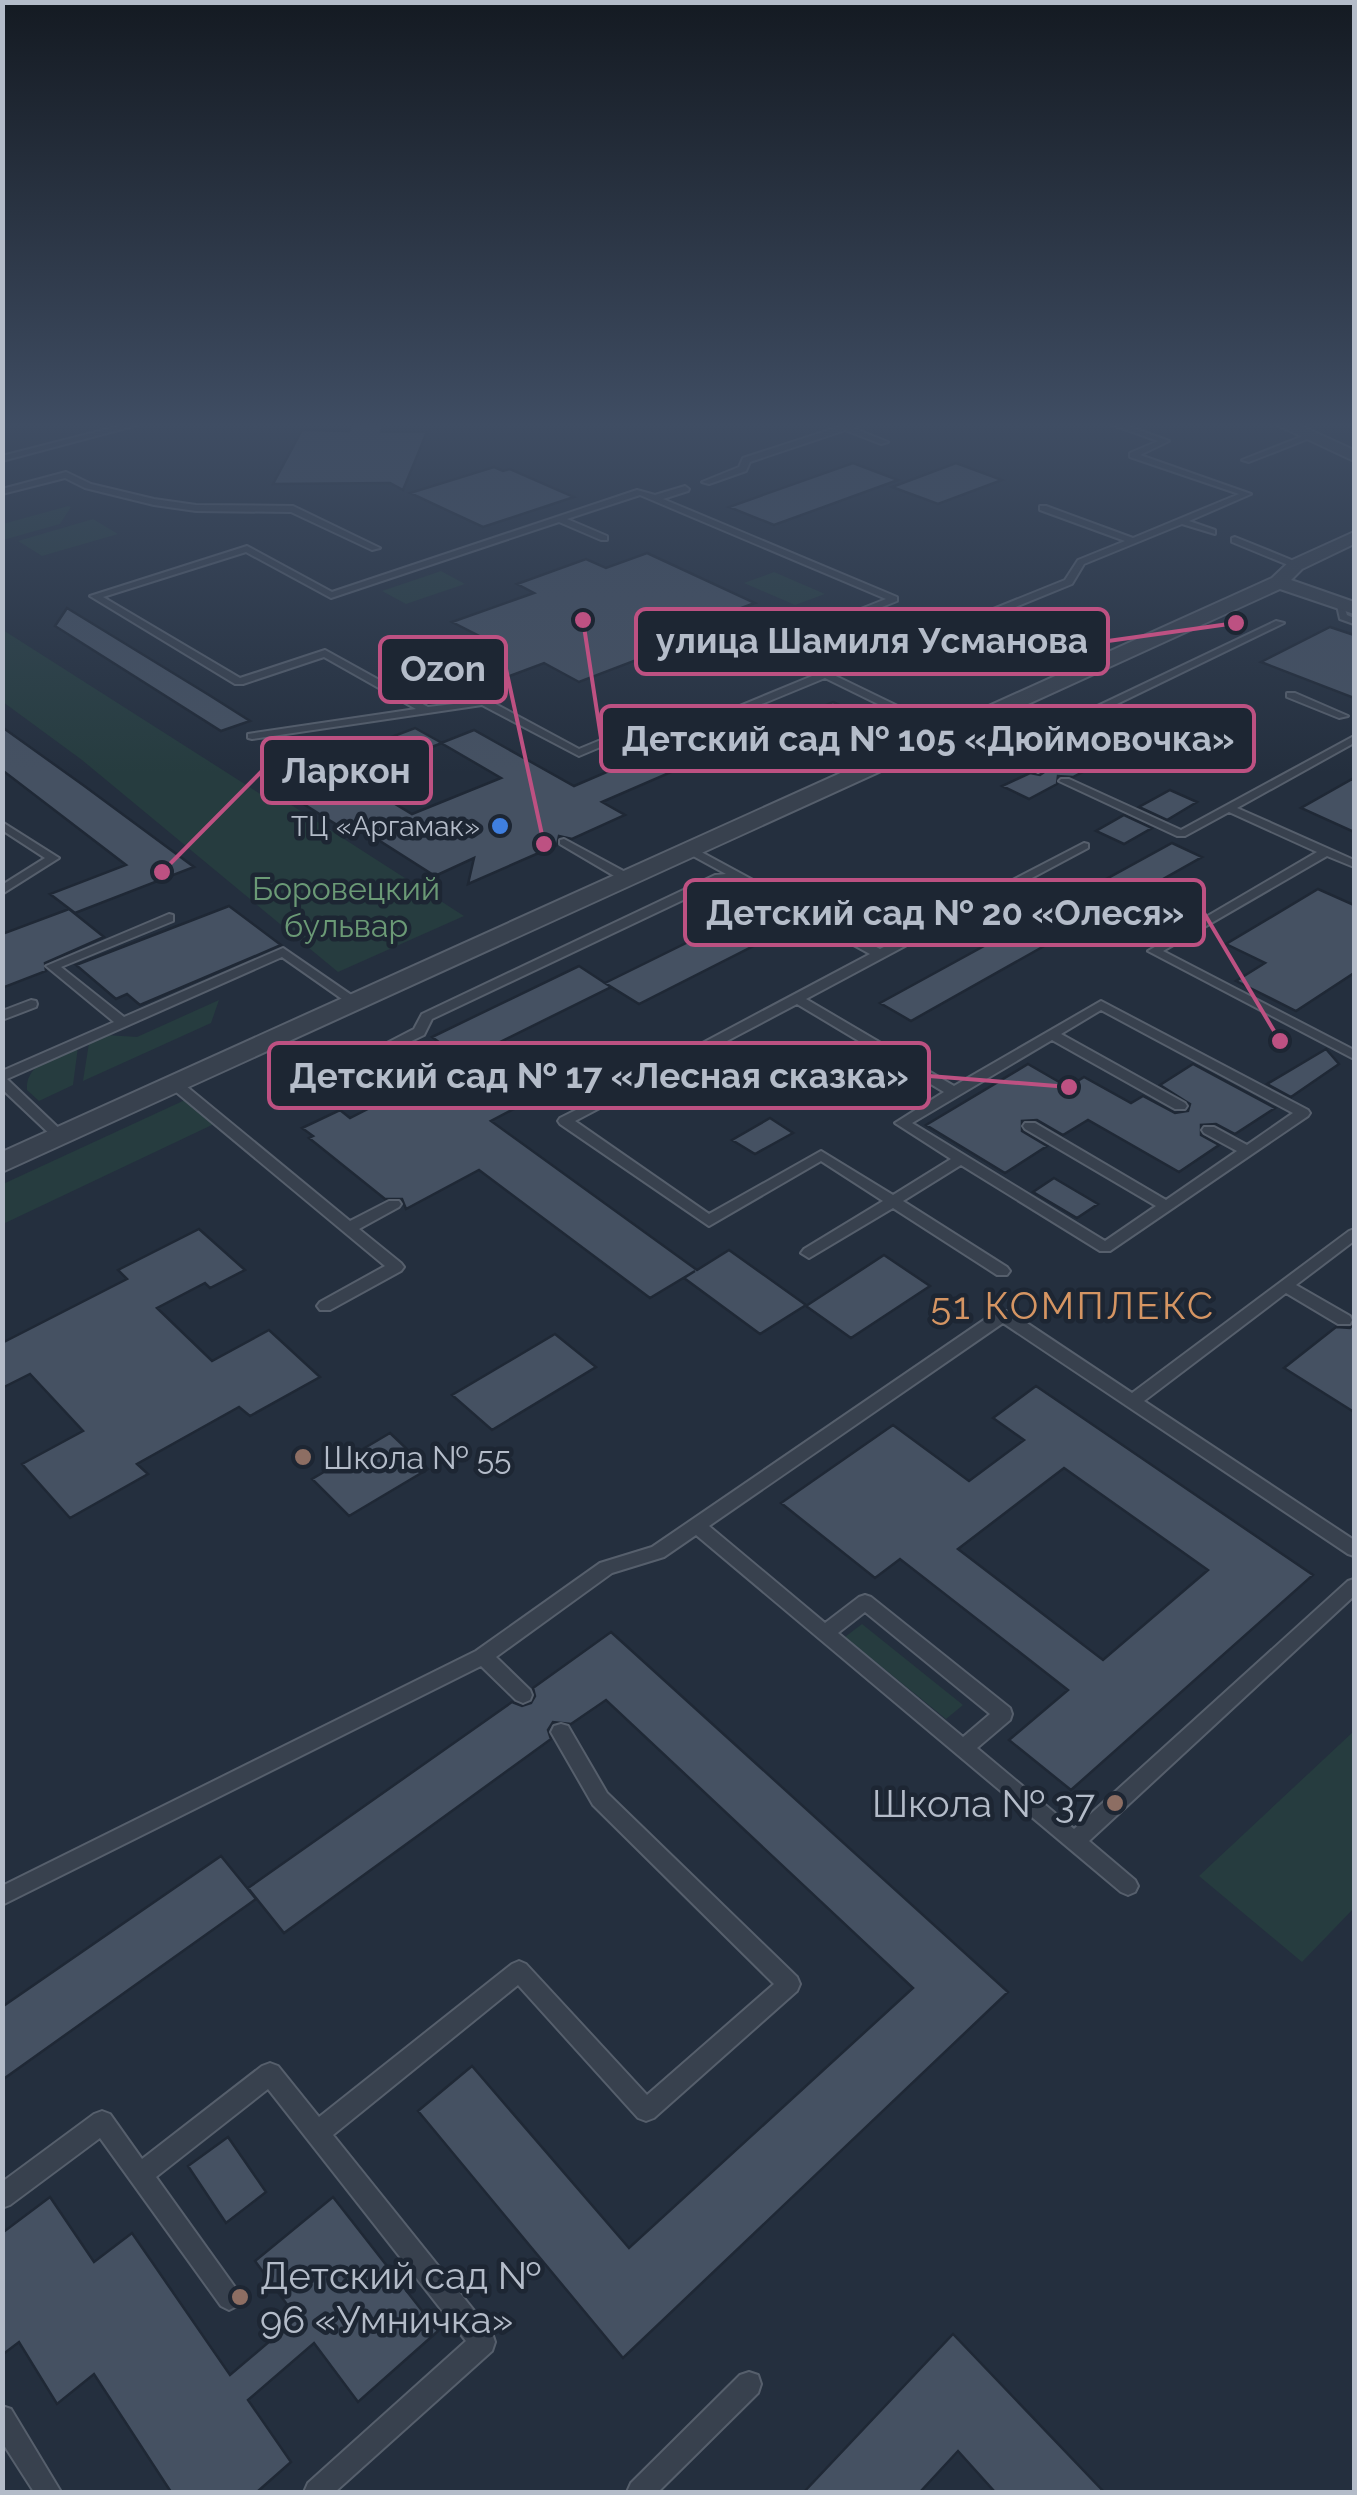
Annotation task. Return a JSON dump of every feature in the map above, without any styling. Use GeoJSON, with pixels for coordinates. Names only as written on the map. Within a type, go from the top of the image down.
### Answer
{"type":"FeatureCollection","features":[{"type":"Feature","properties":{"kind":"street"},"geometry":{"type":"LineString","coordinates":[[2,1163],[1279,582],[1296,564],[1347,540]]}},
{"type":"Feature","properties":{"kind":"street"},"geometry":{"type":"LineString","coordinates":[[1279,582],[1347,605]]}},
{"type":"Feature","properties":{"kind":"lane"},"geometry":{"type":"LineString","coordinates":[[360,540],[376,548]]}},
{"type":"Feature","properties":{"kind":"lane"},"geometry":{"type":"LineString","coordinates":[[428,710],[325,653],[239,682],[95,596],[247,549],[331,595],[495,540]]}},
{"type":"Feature","properties":{"kind":"lane"},"geometry":{"type":"LineString","coordinates":[[757,540],[894,598],[770,648]]}},
{"type":"Feature","properties":{"kind":"lane"},"geometry":{"type":"LineString","coordinates":[[1237,540],[1296,564]]}},
{"type":"Feature","properties":{"kind":"lane"},"geometry":{"type":"LineString","coordinates":[[848,617],[914,645],[1069,582],[1081,562],[1134,541]]}},
{"type":"Feature","properties":{"kind":"lane"},"geometry":{"type":"LineString","coordinates":[[404,562],[415,567]]}},
{"type":"Feature","properties":{"kind":"lane"},"geometry":{"type":"LineString","coordinates":[[1347,605],[1343,616],[1354,620]]}},
{"type":"Feature","properties":{"kind":"lane"},"geometry":{"type":"LineString","coordinates":[[1006,754],[1278,624]]}},
{"type":"Feature","properties":{"kind":"lane"},"geometry":{"type":"LineString","coordinates":[[730,630],[1038,769]]}},
{"type":"Feature","properties":{"kind":"lane"},"geometry":{"type":"LineString","coordinates":[[252,736],[484,702],[580,753],[660,718],[714,720],[825,674]]}},
{"type":"Feature","properties":{"kind":"lane"},"geometry":{"type":"LineString","coordinates":[[1291,696],[1351,716]]}},
{"type":"Feature","properties":{"kind":"lane"},"geometry":{"type":"LineString","coordinates":[[1064,781],[1180,834],[1354,739]]}},
{"type":"Feature","properties":{"kind":"lane"},"geometry":{"type":"LineString","coordinates":[[1229,808],[1354,864]]}},
{"type":"Feature","properties":{"kind":"lane"},"geometry":{"type":"LineString","coordinates":[[2,826],[53,858],[2,891]]}},
{"type":"Feature","properties":{"kind":"lane"},"geometry":{"type":"LineString","coordinates":[[564,842],[625,877]]}},
{"type":"Feature","properties":{"kind":"lane"},"geometry":{"type":"LineString","coordinates":[[1002,1272],[822,1155],[709,1222],[565,1121],[1084,846]]}},
{"type":"Feature","properties":{"kind":"lane"},"geometry":{"type":"LineString","coordinates":[[688,848],[879,954]]}},
{"type":"Feature","properties":{"kind":"lane"},"geometry":{"type":"LineString","coordinates":[[1326,851],[1154,951],[1354,1055]]}},
{"type":"Feature","properties":{"kind":"lane"},"geometry":{"type":"LineString","coordinates":[[367,1057],[419,1032],[427,1018],[436,1013],[720,878],[742,878]]}},
{"type":"Feature","properties":{"kind":"lane"},"geometry":{"type":"LineString","coordinates":[[123,1023],[52,966],[169,918]]}},
{"type":"Feature","properties":{"kind":"lane"},"geometry":{"type":"LineString","coordinates":[[60,1136],[2,1079],[284,952],[357,1003]]}},
{"type":"Feature","properties":{"kind":"lane"},"geometry":{"type":"LineString","coordinates":[[796,998],[954,1092]]}},
{"type":"Feature","properties":{"kind":"lane"},"geometry":{"type":"LineString","coordinates":[[2,1016],[31,1004]]}},
{"type":"Feature","properties":{"kind":"lane"},"geometry":{"type":"LineString","coordinates":[[1101,1005],[1303,1112],[1105,1248],[902,1122],[1051,1034],[1101,1005]]}},
{"type":"Feature","properties":{"kind":"lane"},"geometry":{"type":"LineString","coordinates":[[1051,1034],[1180,1106]]}},
{"type":"Feature","properties":{"kind":"lane"},"geometry":{"type":"LineString","coordinates":[[532,1058],[598,1104]]}},
{"type":"Feature","properties":{"kind":"lane"},"geometry":{"type":"LineString","coordinates":[[175,1084],[396,1268],[325,1306]]}},
{"type":"Feature","properties":{"kind":"lane"},"geometry":{"type":"LineString","coordinates":[[1030,1126],[1166,1206]]}},
{"type":"Feature","properties":{"kind":"lane"},"geometry":{"type":"LineString","coordinates":[[1210,1130],[1247,1151]]}},
{"type":"Feature","properties":{"kind":"lane"},"geometry":{"type":"LineString","coordinates":[[809,1253],[960,1158]]}},
{"type":"Feature","properties":{"kind":"lane"},"geometry":{"type":"LineString","coordinates":[[348,1228],[394,1204]]}},
{"type":"Feature","properties":{"kind":"lane"},"geometry":{"type":"LineString","coordinates":[[1132,1401],[1354,1234]]}},
{"type":"Feature","properties":{"kind":"lane"},"geometry":{"type":"LineString","coordinates":[[1286,1286],[1344,1320]]}},
{"type":"Feature","properties":{"kind":"lane"},"geometry":{"type":"LineString","coordinates":[[2,1896],[482,1656],[606,1568],[658,1552],[1002,1315],[1354,1549]]}},
{"type":"Feature","properties":{"kind":"lane"},"geometry":{"type":"LineString","coordinates":[[696,1526],[1128,1886]]}},
{"type":"Feature","properties":{"kind":"lane"},"geometry":{"type":"LineString","coordinates":[[1074,1841],[1354,1586]]}},
{"type":"Feature","properties":{"kind":"lane"},"geometry":{"type":"LineString","coordinates":[[825,1633],[865,1602],[1003,1714],[963,1748]]}},
{"type":"Feature","properties":{"kind":"lane"},"geometry":{"type":"LineString","coordinates":[[482,1656],[523,1694]]}},
{"type":"Feature","properties":{"kind":"lane"},"geometry":{"type":"LineString","coordinates":[[317,2133],[519,1971],[646,2110],[790,1984],[600,1799],[562,1732]]}},
{"type":"Feature","properties":{"kind":"lane"},"geometry":{"type":"LineString","coordinates":[[140,2175],[270,2074],[482,2342],[318,2492]]}},
{"type":"Feature","properties":{"kind":"lane"},"geometry":{"type":"LineString","coordinates":[[2,2197],[102,2122],[229,2298]]}},
{"type":"Feature","properties":{"kind":"lane"},"geometry":{"type":"LineString","coordinates":[[640,2492],[750,2384]]}},
{"type":"Feature","properties":{"kind":"lane"},"geometry":{"type":"LineString","coordinates":[[2,2418],[48,2492]]}},
{"type":"Feature","properties":{"kind":"green space"},"geometry":{"type":"Polygon","coordinates":[[[20,540],[96,540],[42,556],[20,540]]]}},
{"type":"Feature","properties":{"kind":"green space"},"geometry":{"type":"Polygon","coordinates":[[[441,571],[465,584],[406,604],[382,591],[441,571]]]}},
{"type":"Feature","properties":{"kind":"green space"},"geometry":{"type":"Polygon","coordinates":[[[774,572],[825,594],[795,605],[744,583],[774,572]]]}},
{"type":"Feature","properties":{"kind":"green space","name":"Боровецкий бульвар"},"geometry":{"type":"Polygon","coordinates":[[[3,630],[273,802],[282,799],[464,916],[338,972],[82,760],[3,702],[3,630]]]}},
{"type":"Feature","properties":{"kind":"green space"},"geometry":{"type":"Polygon","coordinates":[[[219,1000],[211,1023],[83,1081],[89,1043],[106,1035],[137,1037],[219,1000]]]}},
{"type":"Feature","properties":{"kind":"green space"},"geometry":{"type":"Polygon","coordinates":[[[78,1047],[73,1085],[39,1101],[27,1090],[31,1073],[37,1067],[78,1047]]]}},
{"type":"Feature","properties":{"kind":"green space"},"geometry":{"type":"Polygon","coordinates":[[[185,1100],[214,1124],[3,1224],[3,1184],[185,1100]]]}},
{"type":"Feature","properties":{"kind":"green space"},"geometry":{"type":"Polygon","coordinates":[[[862,1624],[963,1705],[946,1719],[845,1637],[862,1624]]]}},
{"type":"Feature","properties":{"kind":"green space"},"geometry":{"type":"Polygon","coordinates":[[[1354,1731],[1354,1908],[1302,1962],[1199,1876],[1354,1731]]]}},
{"type":"Feature","properties":{"kind":"building"},"geometry":{"type":"Polygon","coordinates":[[[647,553],[755,603],[694,625],[710,632],[579,682],[544,663],[473,690],[436,671],[501,647],[452,622],[534,593],[517,584],[586,559],[606,568],[647,553]]]}},
{"type":"Feature","properties":{"kind":"building"},"geometry":{"type":"Polygon","coordinates":[[[67,608],[250,721],[221,731],[55,626],[67,608]]]}},
{"type":"Feature","properties":{"kind":"building"},"geometry":{"type":"Polygon","coordinates":[[[1330,627],[1354,635],[1354,698],[1261,662],[1330,627]]]}},
{"type":"Feature","properties":{"kind":"building"},"geometry":{"type":"Polygon","coordinates":[[[833,702],[862,716],[752,765],[722,750],[833,702]]]}},
{"type":"Feature","properties":{"kind":"building"},"geometry":{"type":"Polygon","coordinates":[[[1138,719],[1148,739],[1073,777],[1058,776],[1057,784],[1029,799],[1002,786],[1030,773],[1040,775],[1047,770],[1045,765],[1138,719]]]}},
{"type":"Feature","properties":{"kind":"building"},"geometry":{"type":"Polygon","coordinates":[[[2,727],[194,867],[75,913],[50,894],[126,865],[2,770],[2,727]]]}},
{"type":"Feature","properties":{"kind":"building"},"geometry":{"type":"Polygon","coordinates":[[[415,728],[442,743],[474,730],[574,786],[693,735],[722,750],[602,802],[625,815],[572,839],[559,836],[557,845],[468,884],[474,858],[435,876],[353,824],[342,828],[294,798],[307,793],[265,766],[330,742],[349,753],[415,728]],[[441,743],[352,778],[412,814],[501,778],[441,743]]]}},
{"type":"Feature","properties":{"kind":"building"},"geometry":{"type":"Polygon","coordinates":[[[1354,778],[1354,832],[1301,808],[1354,778]]]}},
{"type":"Feature","properties":{"kind":"building"},"geometry":{"type":"Polygon","coordinates":[[[1170,790],[1197,802],[1167,820],[1139,807],[1170,790]]]}},
{"type":"Feature","properties":{"kind":"building"},"geometry":{"type":"Polygon","coordinates":[[[1124,815],[1152,828],[1124,844],[1096,831],[1124,815]]]}},
{"type":"Feature","properties":{"kind":"building"},"geometry":{"type":"Polygon","coordinates":[[[1172,843],[1202,857],[911,1021],[880,1003],[1172,843]]]}},
{"type":"Feature","properties":{"kind":"building"},"geometry":{"type":"Polygon","coordinates":[[[1318,889],[1354,905],[1354,973],[1296,1011],[1236,981],[1265,963],[1226,944],[1318,889]]]}},
{"type":"Feature","properties":{"kind":"building"},"geometry":{"type":"Polygon","coordinates":[[[229,906],[281,945],[140,1005],[127,994],[116,999],[76,965],[229,906]]]}},
{"type":"Feature","properties":{"kind":"building"},"geometry":{"type":"Polygon","coordinates":[[[69,909],[104,937],[45,963],[46,971],[2,988],[2,934],[69,909]]]}},
{"type":"Feature","properties":{"kind":"building"},"geometry":{"type":"Polygon","coordinates":[[[739,917],[773,936],[639,1004],[605,983],[739,917]]]}},
{"type":"Feature","properties":{"kind":"building"},"geometry":{"type":"Polygon","coordinates":[[[579,966],[611,987],[464,1060],[525,1103],[491,1121],[697,1270],[729,1250],[806,1305],[760,1334],[684,1278],[695,1271],[650,1298],[479,1170],[406,1209],[402,1199],[385,1199],[309,1138],[313,1136],[302,1128],[340,1110],[350,1118],[463,1060],[432,1037],[579,966]]]}},
{"type":"Feature","properties":{"kind":"building"},"geometry":{"type":"Polygon","coordinates":[[[1326,1049],[1339,1064],[1291,1097],[1267,1084],[1326,1049]]]}},
{"type":"Feature","properties":{"kind":"building"},"geometry":{"type":"Polygon","coordinates":[[[1028,1064],[1068,1087],[1084,1077],[1131,1103],[1143,1096],[1175,1113],[1188,1111],[1190,1104],[1160,1085],[1193,1064],[1275,1108],[1235,1134],[1216,1124],[1201,1125],[1201,1135],[1219,1145],[1179,1172],[1088,1120],[1063,1135],[1037,1120],[1022,1121],[1022,1131],[1047,1146],[1005,1173],[926,1125],[1028,1064]]]}},
{"type":"Feature","properties":{"kind":"building"},"geometry":{"type":"Polygon","coordinates":[[[770,1118],[793,1133],[755,1154],[732,1140],[770,1118]]]}},
{"type":"Feature","properties":{"kind":"building"},"geometry":{"type":"Polygon","coordinates":[[[1054,1178],[1098,1204],[1077,1218],[1033,1192],[1054,1178]]]}},
{"type":"Feature","properties":{"kind":"building"},"geometry":{"type":"Polygon","coordinates":[[[199,1229],[245,1270],[210,1288],[205,1283],[157,1308],[212,1361],[269,1330],[320,1377],[250,1416],[239,1407],[137,1464],[148,1474],[70,1518],[22,1464],[83,1431],[30,1374],[2,1388],[2,1343],[127,1279],[118,1270],[199,1229]]]}},
{"type":"Feature","properties":{"kind":"building"},"geometry":{"type":"Polygon","coordinates":[[[884,1255],[930,1286],[851,1338],[806,1306],[884,1255]]]}},
{"type":"Feature","properties":{"kind":"building"},"geometry":{"type":"Polygon","coordinates":[[[1354,1323],[1354,1412],[1284,1368],[1336,1327],[1350,1328],[1354,1323]]]}},
{"type":"Feature","properties":{"kind":"building"},"geometry":{"type":"Polygon","coordinates":[[[555,1334],[596,1367],[492,1430],[452,1395],[555,1334]]]}},
{"type":"Feature","properties":{"kind":"building"},"geometry":{"type":"Polygon","coordinates":[[[1036,1386],[1313,1575],[1071,1790],[1009,1740],[1068,1690],[900,1559],[875,1578],[781,1503],[893,1425],[969,1481],[1024,1440],[993,1418],[1036,1386]],[[1064,1468],[958,1549],[1103,1660],[1208,1570],[1064,1468]]]}},
{"type":"Feature","properties":{"kind":"building"},"geometry":{"type":"Polygon","coordinates":[[[390,1433],[428,1469],[349,1516],[312,1479],[390,1433]]]}},
{"type":"Feature","properties":{"kind":"building"},"geometry":{"type":"Polygon","coordinates":[[[611,1632],[1008,1992],[623,2358],[418,2111],[472,2066],[629,2248],[913,1988],[606,1700],[571,1724],[553,1722],[548,1730],[551,1739],[284,1933],[248,1888],[512,1702],[522,1706],[531,1703],[535,1696],[533,1688],[611,1632]]]}},
{"type":"Feature","properties":{"kind":"building"},"geometry":{"type":"Polygon","coordinates":[[[221,1856],[256,1899],[2,2080],[2,2007],[221,1856]]]}},
{"type":"Feature","properties":{"kind":"building"},"geometry":{"type":"Polygon","coordinates":[[[228,2137],[266,2192],[226,2223],[188,2166],[228,2137]]]}},
{"type":"Feature","properties":{"kind":"building"},"geometry":{"type":"Polygon","coordinates":[[[50,2197],[94,2262],[132,2233],[230,2375],[297,2318],[255,2261],[333,2197],[438,2331],[358,2402],[314,2343],[248,2400],[291,2462],[257,2492],[171,2492],[94,2374],[57,2404],[19,2342],[2,2355],[2,2233],[50,2197]]]}},
{"type":"Feature","properties":{"kind":"building"},"geometry":{"type":"Polygon","coordinates":[[[953,2334],[1104,2492],[995,2492],[958,2451],[920,2492],[804,2492],[953,2334]]]}},
{"type":"Feature","properties":{"kind":"place","name":"Детский сад № 105 «Дюймовочка»"},"geometry":{"type":"Point","coordinates":[583,620]}},
{"type":"Feature","properties":{"kind":"place","name":"улица Шамиля Усманова"},"geometry":{"type":"Point","coordinates":[1236,623]}},
{"type":"Feature","properties":{"kind":"place","name":"ТЦ «Аргамак»"},"geometry":{"type":"Point","coordinates":[500,826]}},
{"type":"Feature","properties":{"kind":"place","name":"Ozon"},"geometry":{"type":"Point","coordinates":[544,844]}},
{"type":"Feature","properties":{"kind":"place","name":"Ларкон"},"geometry":{"type":"Point","coordinates":[162,872]}},
{"type":"Feature","properties":{"kind":"place","name":"Детский сад № 20 «Олеся»"},"geometry":{"type":"Point","coordinates":[1280,1041]}},
{"type":"Feature","properties":{"kind":"place","name":"Детский сад № 17 «Лесная сказка»"},"geometry":{"type":"Point","coordinates":[1069,1087]}},
{"type":"Feature","properties":{"kind":"place","name":"Школа № 55"},"geometry":{"type":"Point","coordinates":[303,1457]}},
{"type":"Feature","properties":{"kind":"place","name":"Школа № 37"},"geometry":{"type":"Point","coordinates":[1115,1803]}},
{"type":"Feature","properties":{"kind":"place","name":"Детский сад № 96 «Умничка»"},"geometry":{"type":"Point","coordinates":[240,2297]}},
{"type":"Feature","properties":{"kind":"district","name":"51 КОМПЛЕКС"},"geometry":{"type":"Point","coordinates":[1073,1305]}}]}
